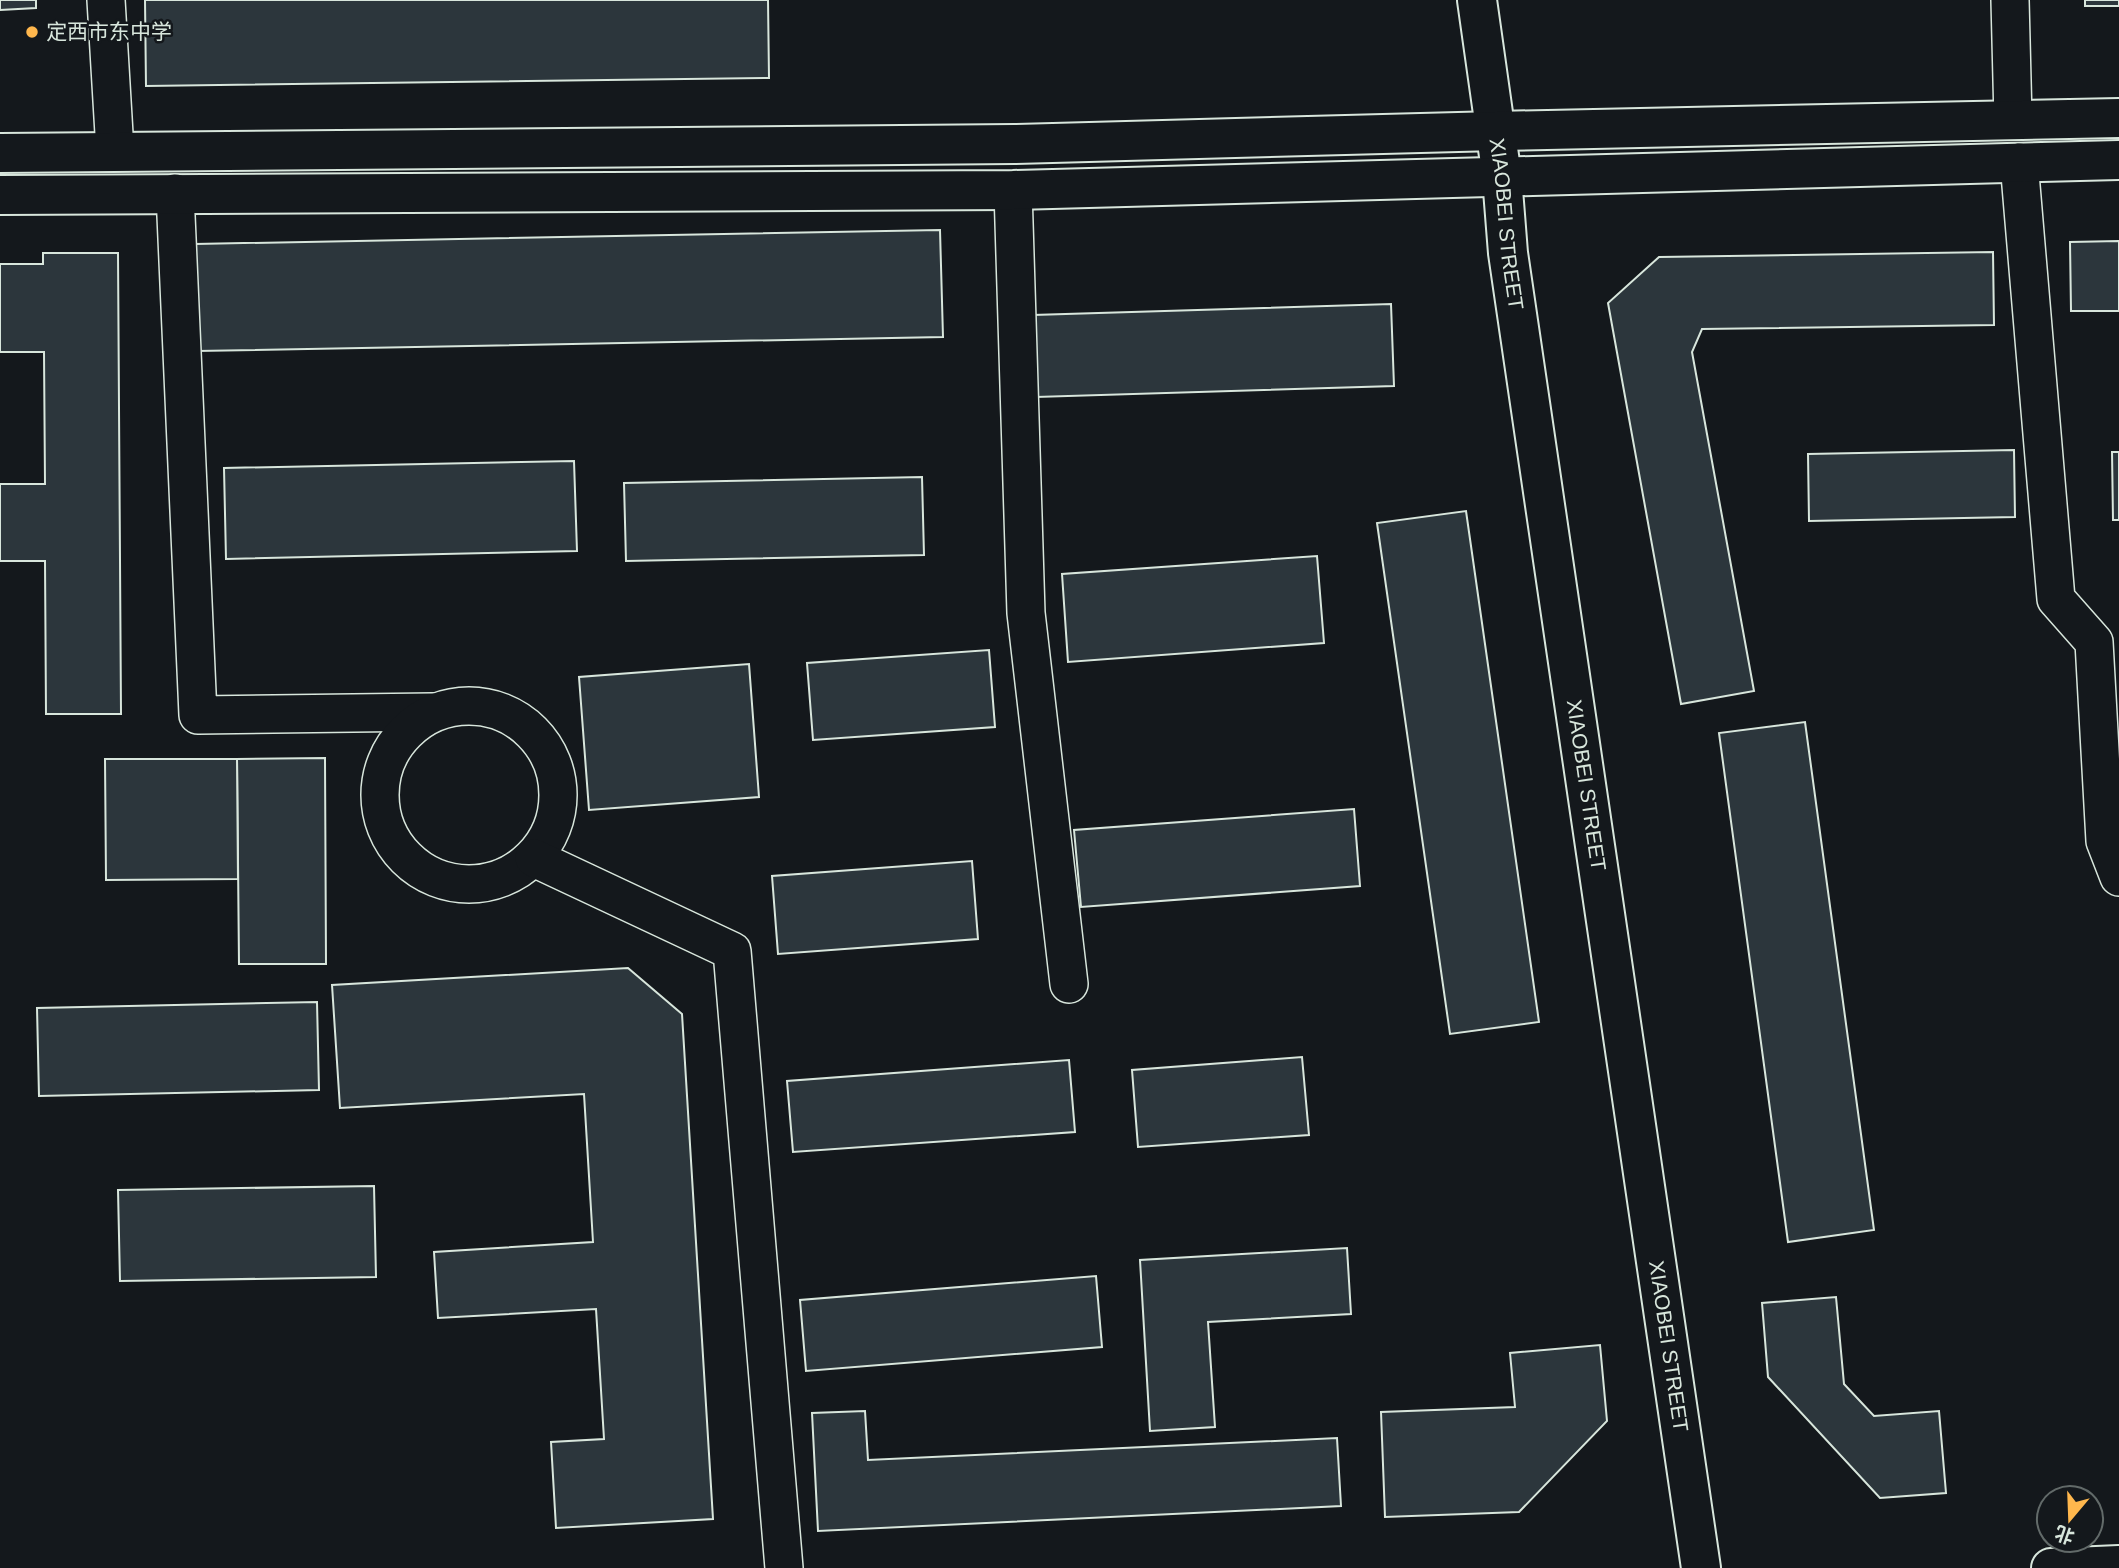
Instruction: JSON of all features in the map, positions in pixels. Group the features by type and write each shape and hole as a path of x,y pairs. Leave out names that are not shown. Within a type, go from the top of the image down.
{"street":[{"path":"106,0 115,150"},
{"name":"XIAOBEI STREET","path":"1477,0 1502,177 1508,253 1701,1568"},
{"path":"2010,0 2013,120"},
{"path":"0,153 1014,144 2119,118"},
{"path":"0,195 1013,190 2119,160"},
{"path":"2019,162 2056,600 2094,642 2105,841 2119,877"},
{"path":"1013,190 1026,613 1069,984"},
{"path":"175,193 198,715 433,712 468,705 503,711 532,730 539,739 552,759 560,793 553,828 534,858 505,878 471,886 436,878 406,860 386,831 379,796 385,761 404,732 433,712"},
{"path":"534,858 732,951 784,1568"},
{"path":"2051,1568 2119,1565"}],"building":[{"path":"0,0 36,0 36,8 0,10"},
{"path":"145,0 768,0 769,78 146,86"},
{"path":"2085,0 2119,0 2119,6 2085,6"},
{"path":"940,230 943,337 197,351 195,244"},
{"path":"2119,241 2119,311 2071,311 2070,242"},
{"path":"1993,252 1994,325 1702,329 1692,352 1754,691 1681,704 1608,303 1659,257"},
{"path":"43,253 118,253 121,714 46,714 45,561 0,561 0,484 45,484 44,352 0,352 0,264 43,264"},
{"path":"1391,304 1394,386 1036,397 1033,315"},
{"path":"2014,450 2015,517 1809,521 1808,454"},
{"path":"2112,452 2119,452 2119,520 2113,520"},
{"path":"574,461 577,551 226,559 224,468"},
{"path":"922,477 924,555 626,561 624,483"},
{"path":"1466,511 1539,1022 1450,1034 1377,523"},
{"path":"1317,556 1324,643 1068,662 1062,574"},
{"path":"989,650 995,727 813,740 807,663"},
{"path":"749,664 759,797 589,810 579,677"},
{"path":"1805,722 1874,1230 1788,1242 1719,733"},
{"path":"325,758 326,964 239,964 237,759"},
{"path":"105,759 237,759 238,879 106,880"},
{"path":"1354,809 1360,886 1081,907 1074,830"},
{"path":"972,861 978,939 778,954 772,876"},
{"path":"628,968 682,1014 713,1519 556,1528 551,1442 604,1439 596,1309 438,1318 434,1252 593,1242 584,1094 340,1108 332,985"},
{"path":"317,1002 319,1090 39,1096 37,1008"},
{"path":"1302,1057 1309,1135 1138,1147 1132,1070"},
{"path":"1069,1060 1075,1132 793,1152 787,1081"},
{"path":"374,1186 376,1277 120,1281 118,1190"},
{"path":"1347,1248 1351,1314 1208,1322 1215,1427 1150,1431 1140,1260"},
{"path":"1096,1276 1102,1347 806,1371 800,1300"},
{"path":"1836,1297 1844,1384 1874,1416 1939,1411 1946,1493 1880,1498 1768,1377 1762,1303"},
{"path":"1600,1345 1607,1421 1519,1512 1385,1517 1381,1412 1515,1407 1510,1353"},
{"path":"865,1411 868,1460 1337,1438 1341,1506 818,1531 812,1413"}],"place":[{"name":"定西市东中学","path":"32,32"}]}
